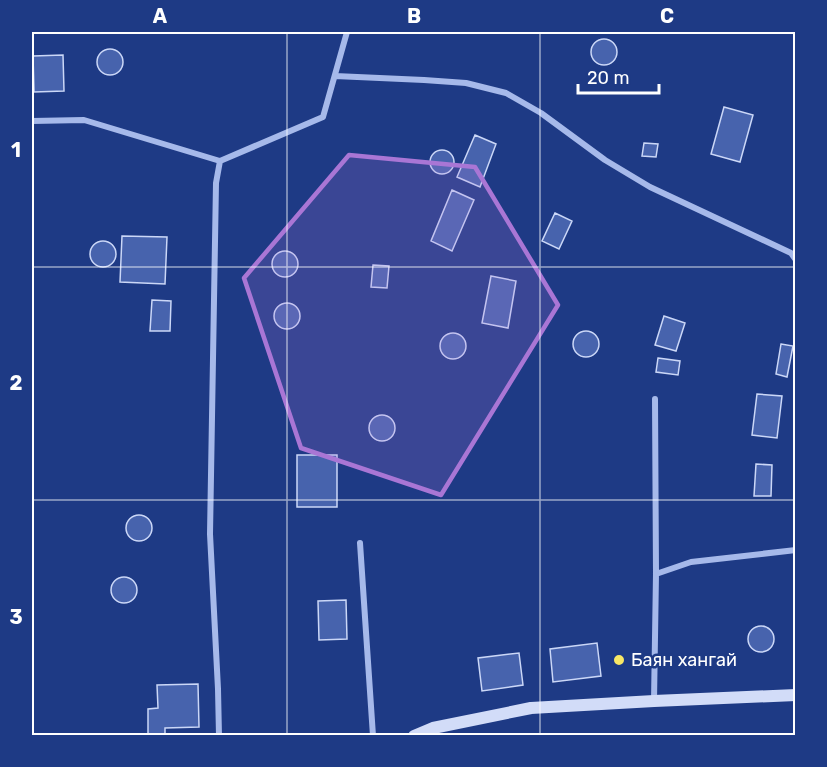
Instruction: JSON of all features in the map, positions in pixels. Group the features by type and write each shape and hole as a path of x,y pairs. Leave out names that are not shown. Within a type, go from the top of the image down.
{"main road":[{"path":"414,735 531,708 654,700 795,695"}],"street":[{"path":"32,121 84,120 220,161 323,117 347,32"},
{"path":"335,76 466,83 506,93 541,113 605,160 641,182 791,253 795,260"},
{"path":"219,735 210,534 216,183 220,161"},
{"path":"654,700 655,399"},
{"path":"360,543 373,735"},
{"path":"656,574 691,561 795,550"}],"highlighted area":[{"path":"349,155 475,167 558,305 441,495 301,448 244,278"}],"building":[{"path":"604,39 613,43 617,52 613,61 604,65 595,61 591,52 595,43"},
{"path":"110,49 119,53 123,62 119,71 110,75 101,71 97,62 101,53"},
{"path":"63,55 64,91 34,92 33,56"},
{"path":"724,107 753,115 740,162 711,154"},
{"path":"475,135 496,144 480,187 457,177"},
{"path":"644,143 658,144 656,157 642,156"},
{"path":"442,150 451,153 454,162 451,171 442,174 433,171 430,162 433,153"},
{"path":"452,190 474,200 452,251 431,241"},
{"path":"555,213 572,221 559,249 542,241"},
{"path":"122,236 167,237 165,284 120,282"},
{"path":"103,241 112,245 116,254 112,263 103,267 94,263 90,254 94,245"},
{"path":"285,251 294,255 298,264 294,273 285,277 276,273 272,264 276,255"},
{"path":"373,265 389,266 387,288 371,287"},
{"path":"491,276 516,281 508,328 482,323"},
{"path":"152,300 171,301 170,331 150,331"},
{"path":"287,303 296,307 300,316 296,325 287,329 278,325 274,316 278,307"},
{"path":"664,316 685,323 676,351 655,345"},
{"path":"586,331 595,335 599,344 595,353 586,357 577,353 573,344 577,335"},
{"path":"453,333 462,337 466,346 462,355 453,359 444,355 440,346 444,337"},
{"path":"781,344 793,346 787,377 776,374"},
{"path":"658,358 680,361 678,375 656,372"},
{"path":"757,394 782,396 777,438 752,435"},
{"path":"382,415 391,419 395,428 391,437 382,441 373,437 369,428 373,419"},
{"path":"297,455 337,455 337,507 297,507"},
{"path":"756,464 772,465 771,496 754,496"},
{"path":"139,515 148,519 152,528 148,537 139,541 130,537 126,528 130,519"},
{"path":"124,577 133,581 137,590 133,599 124,603 115,599 111,590 115,581"},
{"path":"346,600 347,639 319,640 318,601"},
{"path":"761,626 770,630 774,639 770,648 761,652 752,648 748,639 752,630"},
{"path":"597,643 601,676 553,682 550,649"},
{"path":"519,653 523,685 482,691 478,658"},
{"path":"198,684 199,727 165,728 165,736 148,736 148,709 158,708 157,685"}],"place":[{"name":"Баян хангай","path":"619,660"}]}
